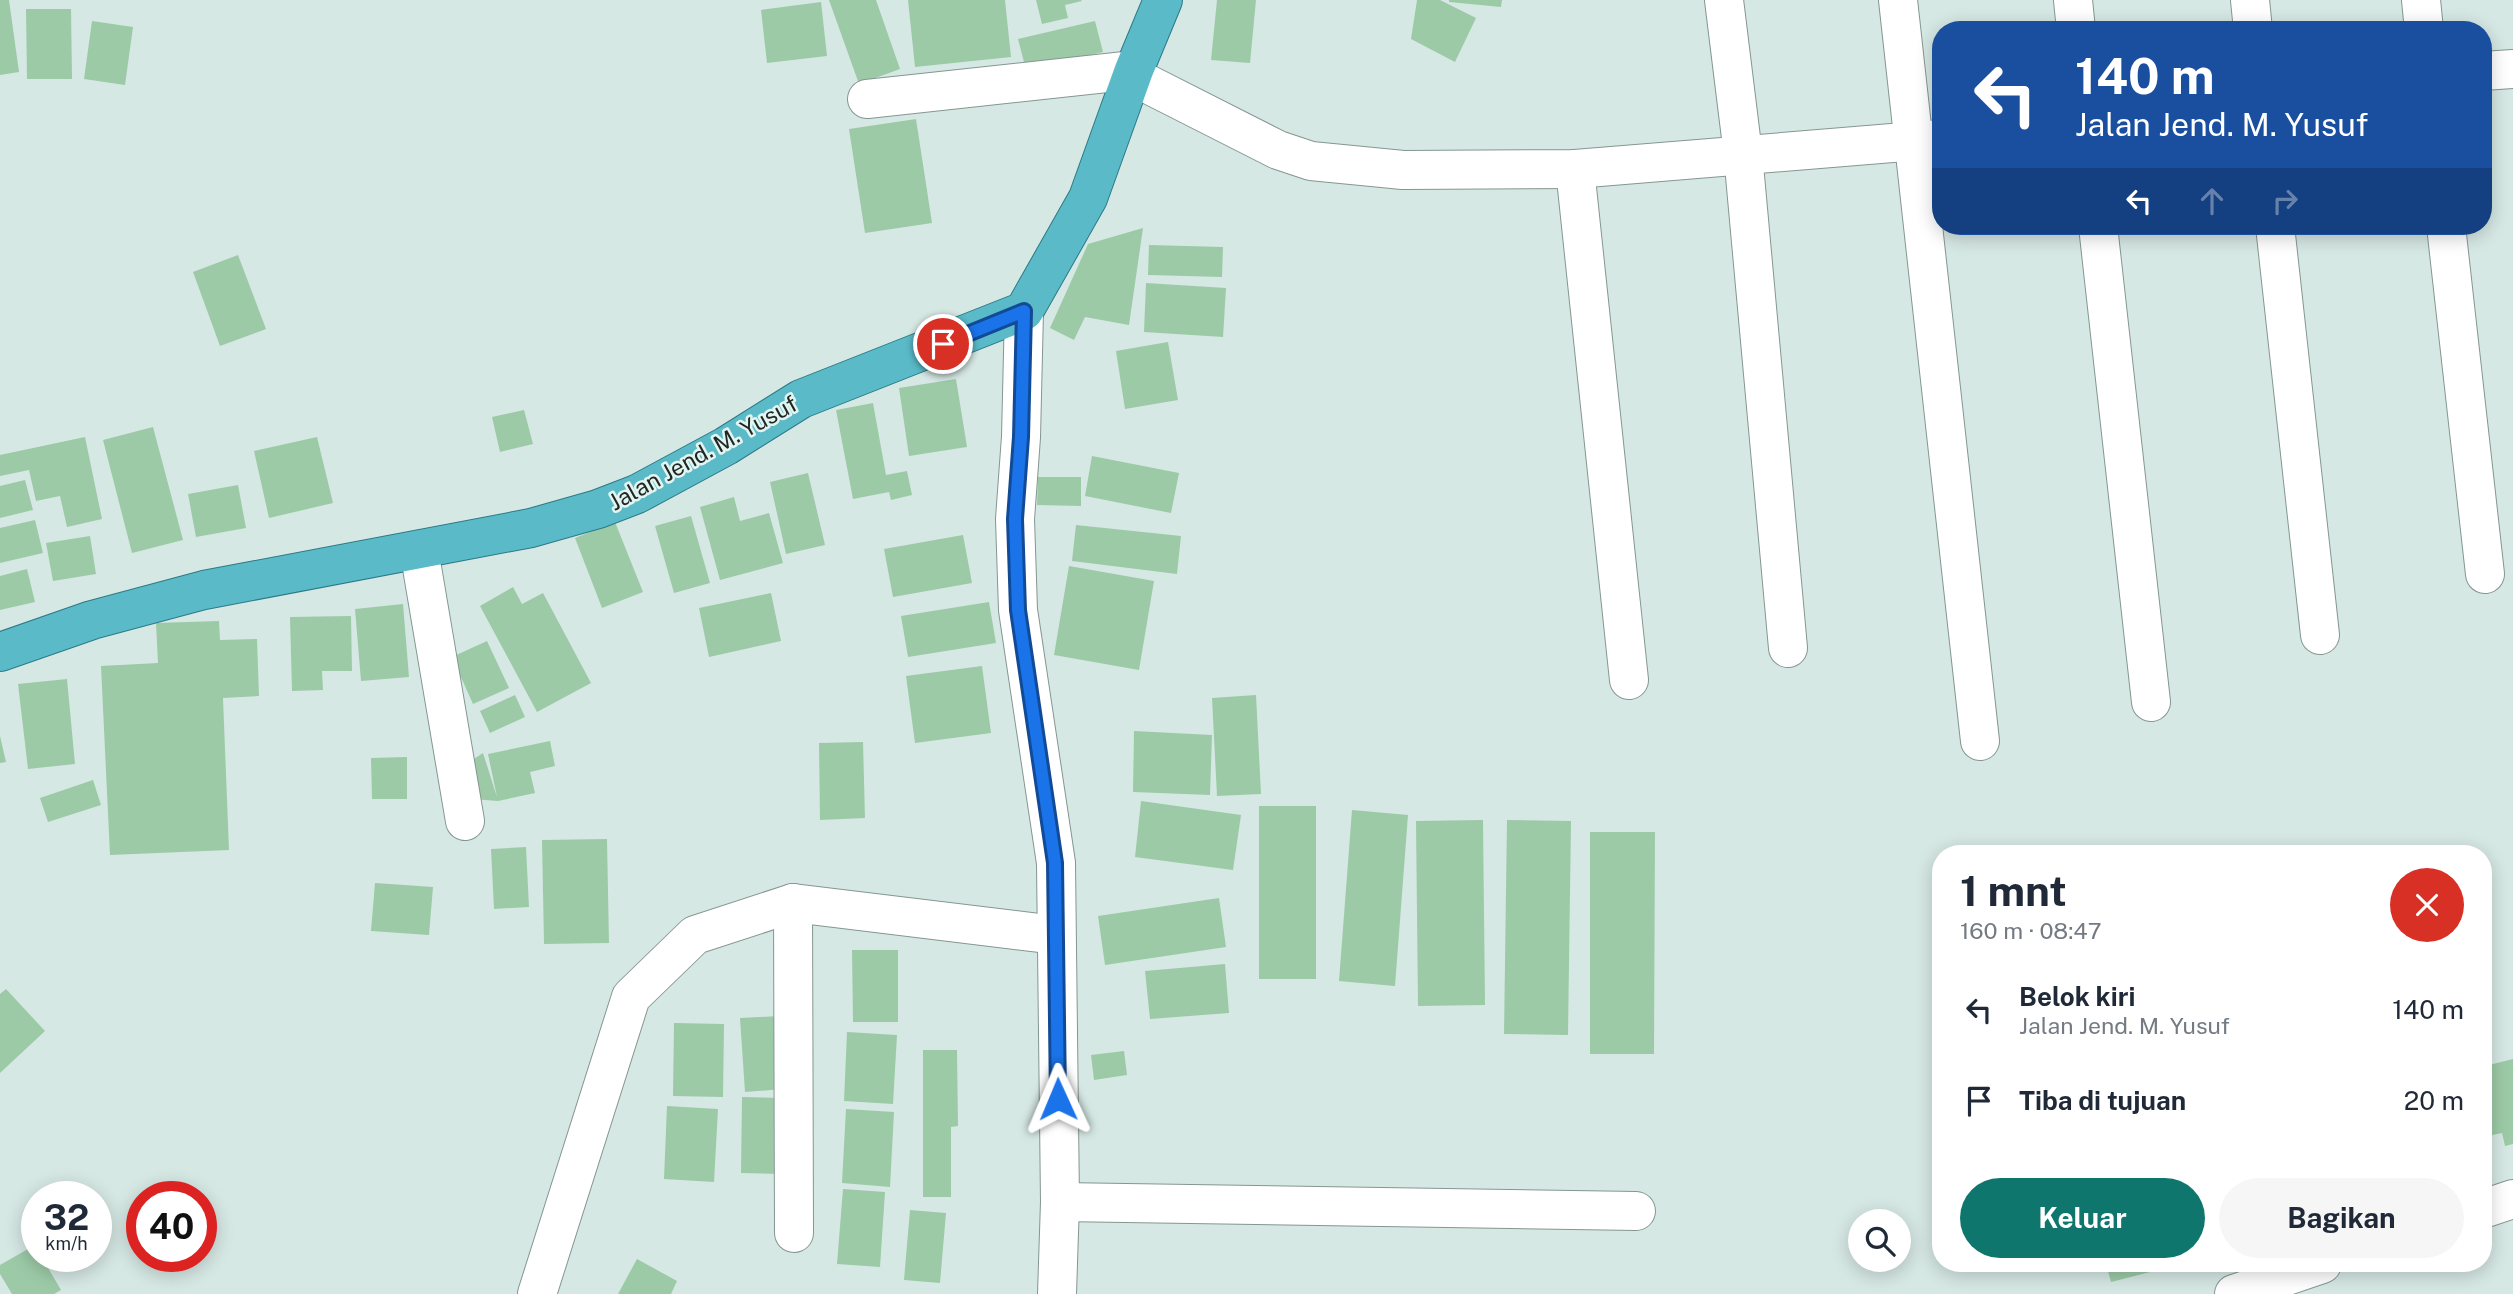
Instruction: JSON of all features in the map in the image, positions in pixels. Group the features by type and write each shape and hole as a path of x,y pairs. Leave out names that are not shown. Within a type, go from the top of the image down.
{"highway":[{"path":"1024,311 1088,198 1133,73 1164,0"},
{"name":"Jalan Jend. M. Yusuf","path":"0,652 92,620 204,590 531,528 598,509 637,494 762,425 801,399 1024,311"}],"street":[{"path":"1724,0 1743,154 1788,648"},
{"path":"1898,0 1928,141 1932,187"},
{"path":"2073,0 2075,21"},
{"path":"2250,0 2252,21"},
{"path":"2421,0 2423,21"},
{"path":"2492,70 2513,69"},
{"path":"867,99 1133,73 1279,150 1311,162 1403,170 1575,169 1928,141"},
{"path":"1575,169 1629,680"},
{"path":"1936,235 1980,741"},
{"path":"2099,235 2151,702"},
{"path":"2276,235 2320,635"},
{"path":"2447,235 2485,574"},
{"path":"1024,311 1021,437 1015,519 1018,610 1055,863 1060,1202 1057,1294"},
{"path":"419,550 465,821"},
{"path":"537,1294 631,997 695,935 793,904 1056,935"},
{"path":"793,904 794,1233"},
{"path":"2492,1206 2513,1199"},
{"path":"1060,1202 1636,1210"},
{"path":"2234,1294 2299,1272"}],"building":[{"path":"0,0 9,0 19,72 0,75"},
{"path":"829,0 876,0 900,69 859,84"},
{"path":"908,0 1005,0 1011,57 915,67"},
{"path":"1036,0 1082,1 1065,5 1068,18 1042,24"},
{"path":"1217,0 1256,0 1250,63 1211,60"},
{"path":"1417,0 1440,0 1476,18 1455,62 1411,39"},
{"path":"1449,0 1502,0 1501,7"},
{"path":"821,2 827,56 767,63 761,10"},
{"path":"26,9 71,9 72,79 27,79"},
{"path":"92,21 133,27 125,85 84,79"},
{"path":"1095,21 1103,52 1026,70 1018,39"},
{"path":"916,119 932,223 865,233 849,129"},
{"path":"1143,228 1129,325 1085,317 1074,340 1050,328 1088,244"},
{"path":"1149,245 1223,247 1222,277 1148,275"},
{"path":"238,255 266,329 220,346 193,272"},
{"path":"1146,283 1226,288 1223,337 1144,332"},
{"path":"1168,342 1178,400 1125,409 1116,351"},
{"path":"956,379 967,447 909,456 899,388"},
{"path":"873,403 886,475 907,471 912,495 891,500 889,492 853,499 836,410"},
{"path":"524,410 533,444 500,452 492,417"},
{"path":"153,427 183,540 132,553 103,440"},
{"path":"85,437 102,519 67,527 60,496 36,501 29,470 0,476 0,455"},
{"path":"317,437 333,503 269,518 254,451"},
{"path":"1092,456 1179,473 1171,513 1085,496"},
{"path":"808,473 825,545 786,554 770,482"},
{"path":"1038,477 1081,477 1081,506 1037,505"},
{"path":"25,480 33,510 0,518 0,486"},
{"path":"238,485 246,528 196,537 188,494"},
{"path":"734,497 740,521 769,513 783,563 720,580 700,507"},
{"path":"691,516 710,583 674,593 655,526"},
{"path":"35,520 43,553 0,563 0,528"},
{"path":"615,522 643,592 602,608 575,538"},
{"path":"1076,525 1181,536 1177,574 1072,561"},
{"path":"963,535 972,583 893,597 884,549"},
{"path":"90,536 96,574 53,581 46,543"},
{"path":"1069,566 1154,581 1139,670 1054,655"},
{"path":"27,569 35,602 0,610 0,576"},
{"path":"513,587 522,604 543,593 591,683 537,712 480,606"},
{"path":"771,593 781,641 709,657 699,608"},
{"path":"989,602 996,643 908,657 901,616"},
{"path":"403,604 409,677 361,681 355,609"},
{"path":"351,616 352,671 322,671 323,690 292,691 290,617"},
{"path":"219,621 220,640 257,639 259,696 223,698 229,850 110,855 101,666 158,663 156,623"},
{"path":"487,641 509,688 473,704 452,657"},
{"path":"982,666 991,733 915,743 906,676"},
{"path":"67,679 75,764 28,769 18,684"},
{"path":"515,695 525,717 490,733 480,711"},
{"path":"1256,695 1261,794 1217,796 1212,698"},
{"path":"1134,731 1212,735 1210,795 1133,792"},
{"path":"0,736 6,762 0,763"},
{"path":"550,741 555,766 530,772 535,793 498,801 472,799 463,766 483,753 497,797 488,754"},
{"path":"863,742 865,818 820,820 819,743"},
{"path":"407,757 407,799 372,799 371,758"},
{"path":"93,780 101,805 48,822 40,798"},
{"path":"1141,801 1241,815 1233,870 1135,857"},
{"path":"1259,806 1316,806 1316,979 1259,979"},
{"path":"1352,810 1408,815 1395,986 1339,981"},
{"path":"1483,820 1485,1005 1418,1006 1416,821"},
{"path":"1507,820 1571,821 1568,1035 1504,1034"},
{"path":"1590,832 1655,832 1654,1054 1590,1054"},
{"path":"607,839 609,943 544,944 542,840"},
{"path":"526,847 529,907 494,909 491,849"},
{"path":"375,883 433,887 429,935 371,931"},
{"path":"1219,898 1226,947 1105,965 1098,916"},
{"path":"852,950 898,950 898,1022 853,1022"},
{"path":"1225,964 1229,1013 1150,1019 1145,971"},
{"path":"6,989 45,1031 0,1073 0,994"},
{"path":"780,1016 785,1089 745,1092 740,1018"},
{"path":"674,1023 724,1024 723,1097 673,1096"},
{"path":"847,1032 897,1035 893,1104 844,1101"},
{"path":"923,1050 957,1050 958,1126 951,1127 951,1197 923,1197"},
{"path":"1124,1051 1127,1075 1094,1080 1091,1055"},
{"path":"2513,1059 2513,1144 2505,1146 2502,1133 2492,1135 2492,1064"},
{"path":"742,1097 783,1098 782,1174 741,1173"},
{"path":"667,1106 718,1109 714,1182 664,1179"},
{"path":"846,1109 894,1112 890,1187 842,1183"},
{"path":"843,1189 885,1192 880,1267 837,1264"},
{"path":"910,1210 946,1213 940,1283 904,1280"},
{"path":"21,1253 21,1272 50,1272 61,1290 54,1294 12,1294 0,1274 0,1265"},
{"path":"637,1259 677,1281 671,1294 618,1294"},
{"path":"2108,1272 2150,1272 2111,1282"}],"route":[{"path":"943,344 1024,311 1021,437 1015,519 1018,610 1055,863 1058,1099"}]}
